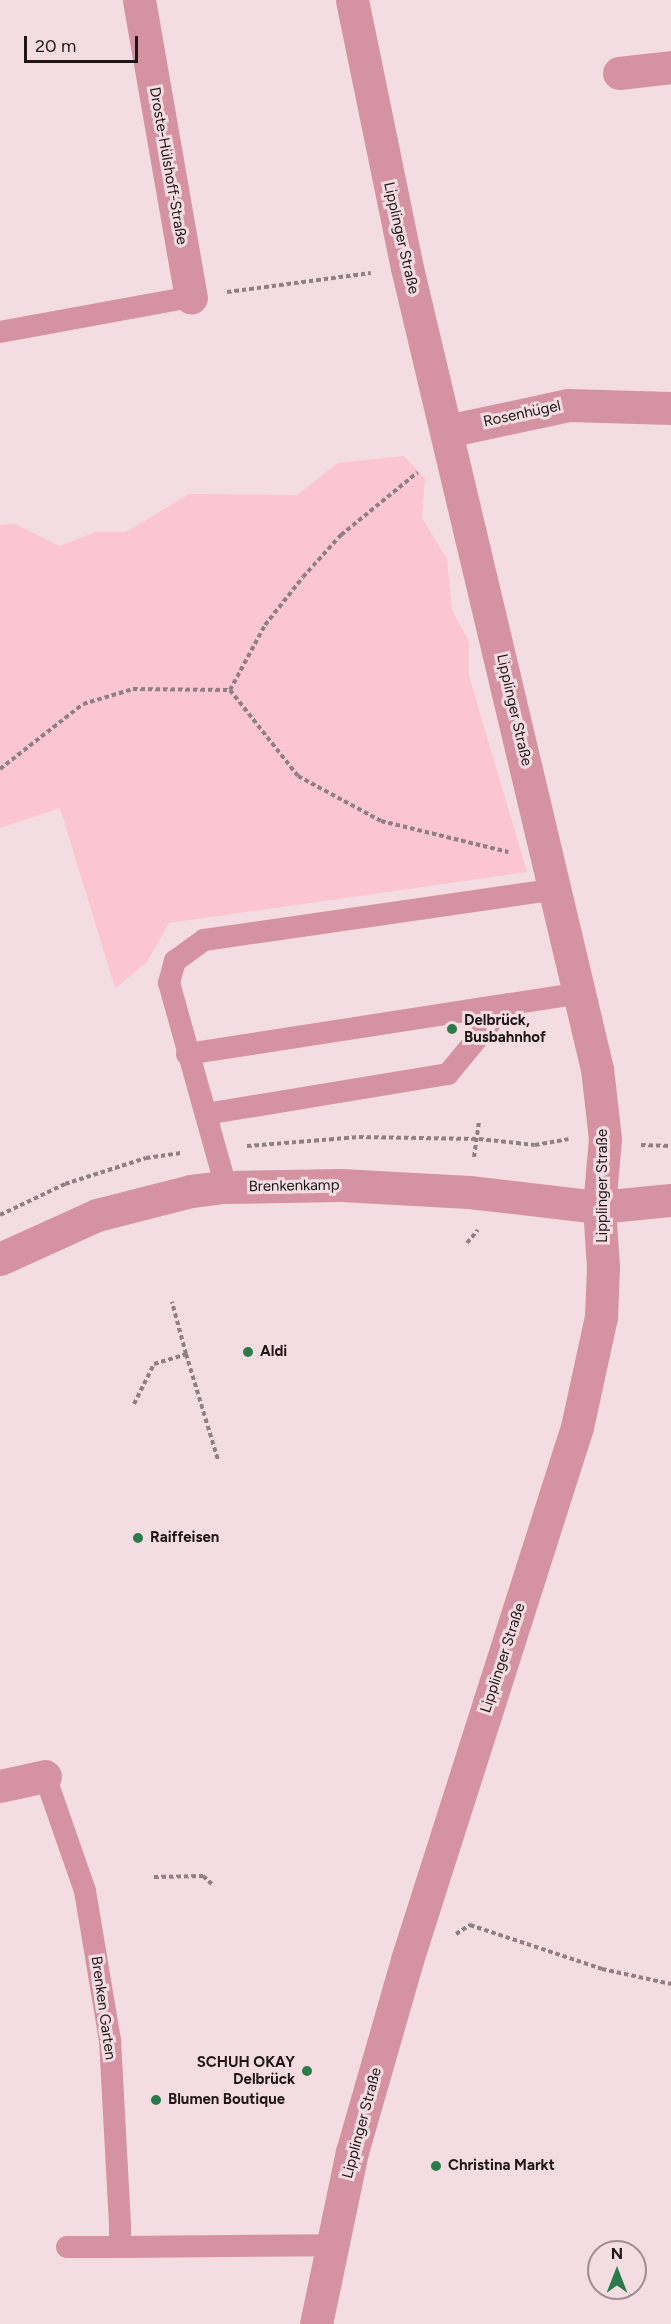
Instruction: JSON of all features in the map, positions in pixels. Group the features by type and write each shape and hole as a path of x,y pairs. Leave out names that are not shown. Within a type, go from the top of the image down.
{"street":[{"name":"Droste-Hülshoff-Straße","path":"139,0 191,297"},
{"name":"Lipplinger Straße","path":"316,2324 334,2245 351,2152 419,1920 577,1427 601,1317 603,1267 599,1207 605,1140 597,1069 582,993 407,268 352,0"},
{"path":"619,73 671,67"},
{"name":"Rosenhügel","path":"450,445 568,405 671,408"},
{"name":"Brenkenkamp","path":"0,1259 97,1215 191,1191 226,1187 364,1186 599,1207 671,1200"},
{"path":"0,1786 45,1776"}],"lane":[{"path":"0,332 191,297"},
{"path":"226,1187 169,983 175,961 204,940 556,889"},
{"path":"187,1054 582,993"},
{"path":"206,1114 448,1074 503,1006"},
{"name":"Brenken Garten","path":"45,1776 85,1891 110,2040 120,2247"},
{"path":"67,2247 334,2245"}],"path":[{"path":"191,297 407,268"},
{"path":"230,690 265,625 341,535 450,445"},
{"path":"0,768 83,704 133,689 230,690"},
{"path":"230,690 298,776 381,821 496,852 548,853"},
{"path":"472,1163 479,1122"},
{"path":"467,1243 481,1227"},
{"path":"172,1302 218,1460"},
{"path":"134,1404 154,1364 186,1354"},
{"path":"154,1877 203,1876 214,1886"},
{"path":"454,1942 457,1931 470,1925 602,1969 671,1984"}],"shaded area":[{"path":"404,456 425,478 422,518 447,559 452,610 469,642 469,676 527,872 169,923 147,962 115,988 60,808 0,828 0,525 15,524 60,546 95,532 126,532 189,494 297,495 338,463"}],"place":[{"name":"Delbrück, Busbahnhof","path":"452,1029"},
{"name":"Aldi","path":"248,1352"},
{"name":"Raiffeisen","path":"138,1538"},
{"name":"SCHUH OKAY Delbrück","path":"307,2071"},
{"name":"Blumen Boutique","path":"156,2100"},
{"name":"Christina Markt","path":"436,2166"}]}
